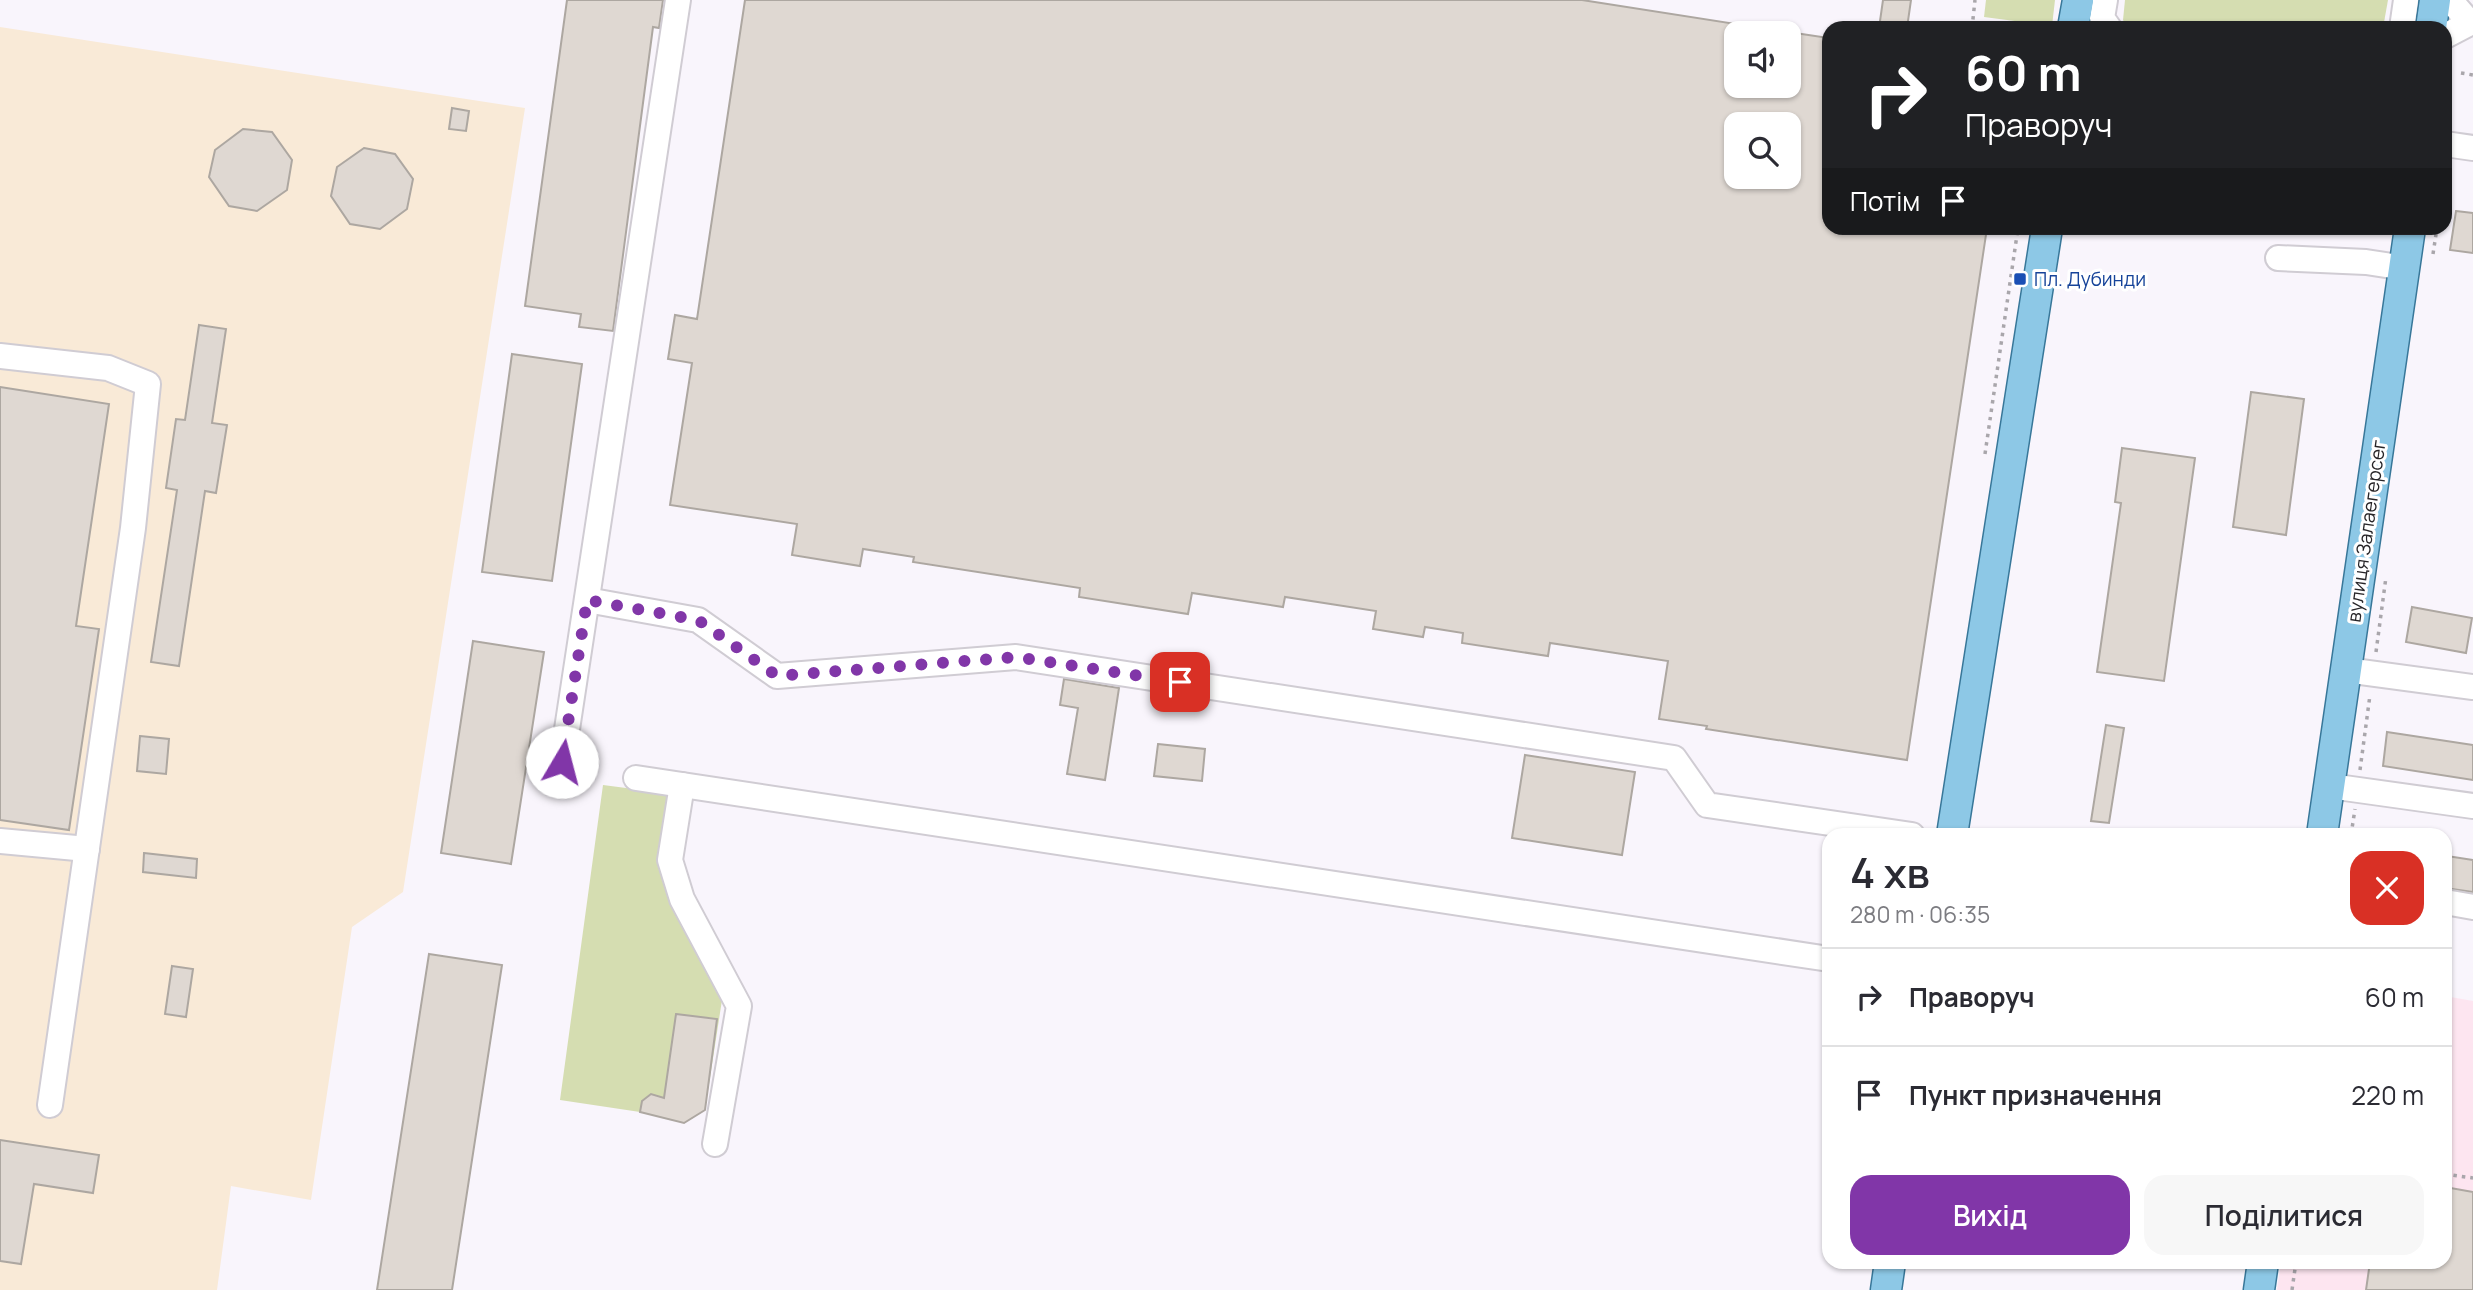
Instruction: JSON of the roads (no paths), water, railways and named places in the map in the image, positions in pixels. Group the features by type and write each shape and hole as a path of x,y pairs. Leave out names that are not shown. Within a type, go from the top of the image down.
{"main road":[{"path":"2074,21 2078,0"},
{"path":"2432,21 2435,0"},
{"path":"1953,828 2046,235"},
{"name":"вулиця Залаегерсег","path":"2323,828 2409,235"},
{"path":"1886,1290 1889,1269"},
{"path":"2259,1290 2262,1269"}],"street":[{"path":"562,762 678,0"},
{"path":"2104,21 2102,18 2105,0"},
{"path":"2403,21 2406,0"},
{"path":"2450,0 2472,23 2452,33"},
{"path":"2452,145 2473,148"},
{"path":"2278,258 2366,262 2405,268"},
{"path":"0,355 108,368 148,384 133,528 50,1105"},
{"path":"587,600 698,620 777,676 1016,657 1674,758 1707,805 1864,828"},
{"path":"2346,670 2473,687"},
{"path":"636,778 1822,958"},
{"path":"682,785 670,860 682,899 739,1006 715,1144"},
{"path":"2330,786 2473,806"},
{"path":"0,841 87,849"},
{"path":"2452,903 2473,907"}],"place":[{"name":"Пл. Дубинди","path":"2020,279"}]}
